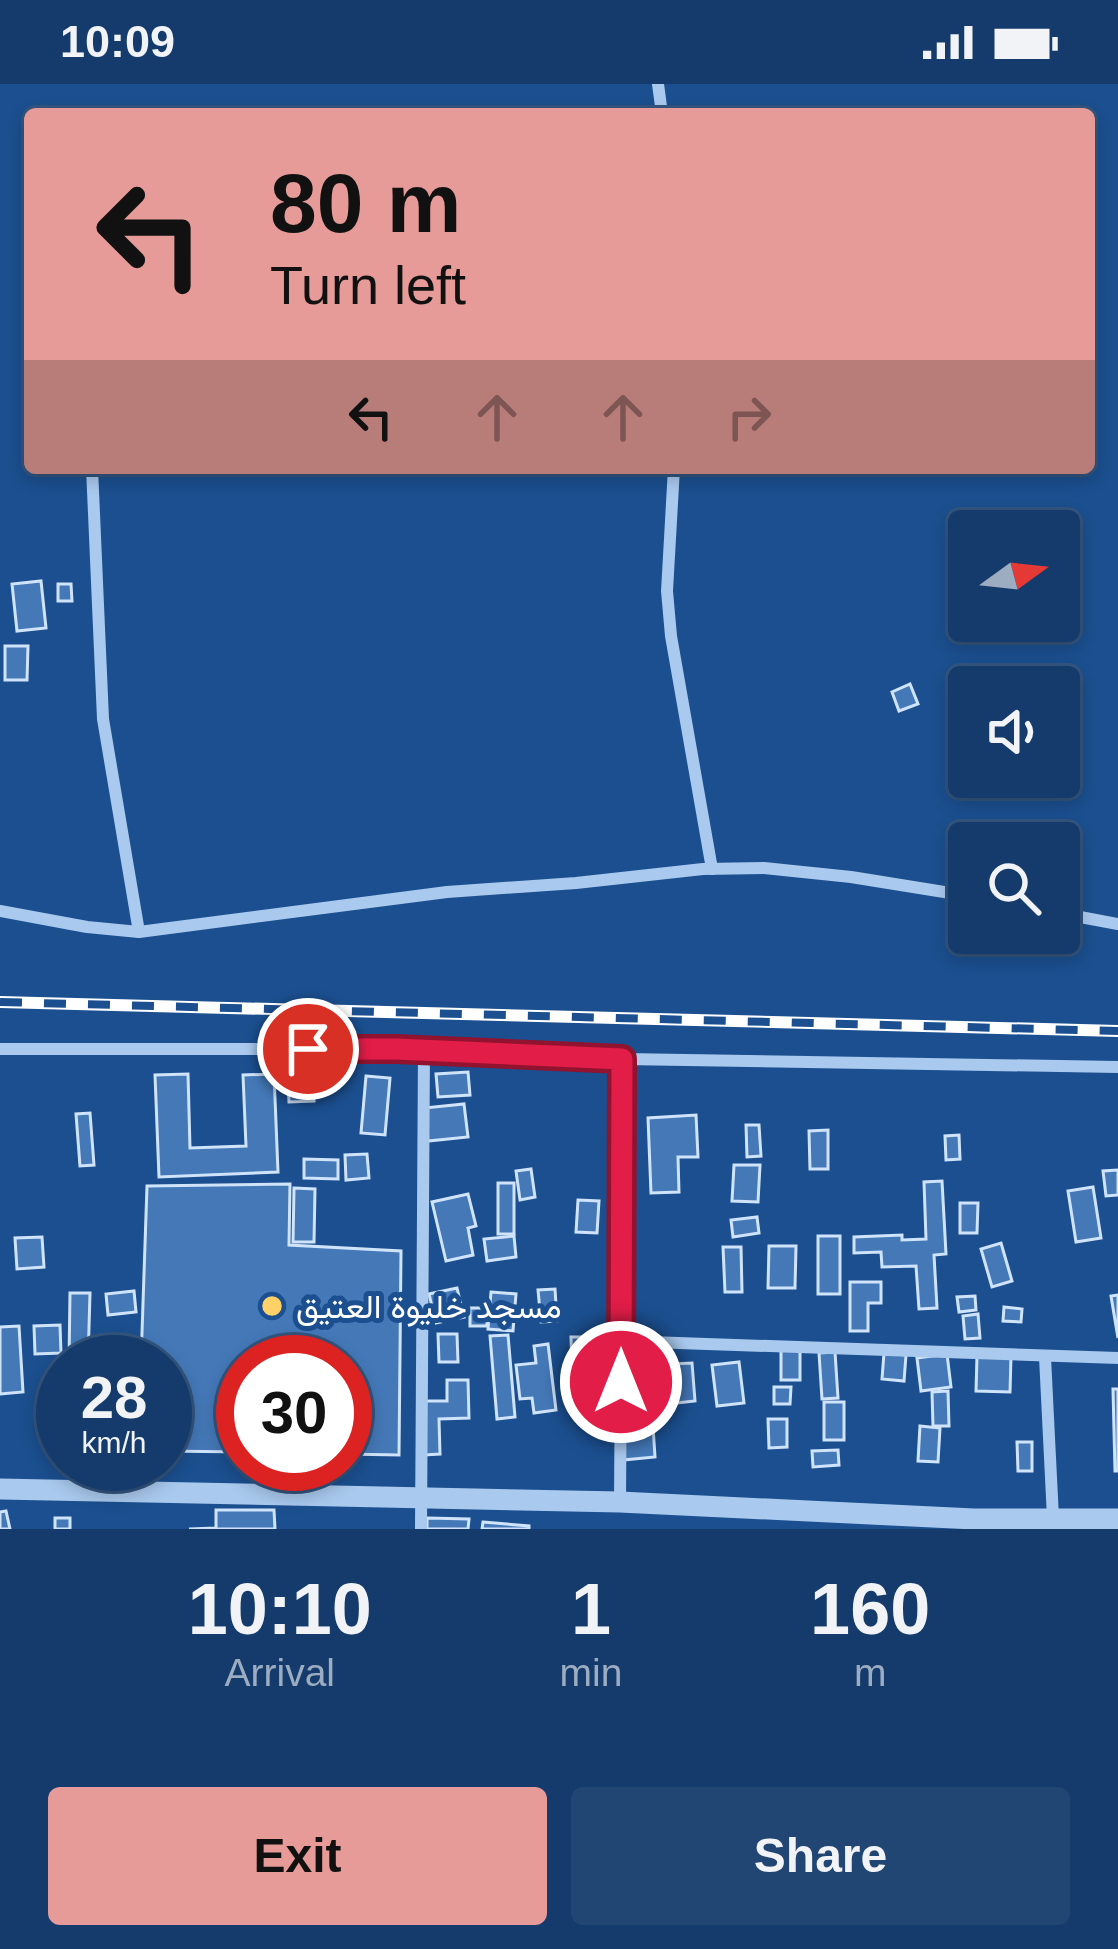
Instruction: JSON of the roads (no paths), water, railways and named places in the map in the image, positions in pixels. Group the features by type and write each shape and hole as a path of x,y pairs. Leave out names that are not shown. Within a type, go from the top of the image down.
{"street":[{"path":"92,474 103,719 140,932"},
{"path":"674,474 667,591 671,636 712,869"},
{"path":"0,911 140,932 447,892 764,868 948,893"},
{"path":"1080,917 1118,924"},
{"path":"0,1049 424,1050 622,1059 1118,1067"},
{"path":"421,1529 424,1050"},
{"path":"620,1502 622,1059"},
{"path":"621,1341 1118,1358"},
{"path":"1045,1357 1054,1518"},
{"path":"0,1489 620,1502 974,1524 1118,1519"}],"railway":[{"path":"0,1002 1118,1031"}],"place":[{"name":"مسجد خليوة العتيق","path":"272,1306"}]}
